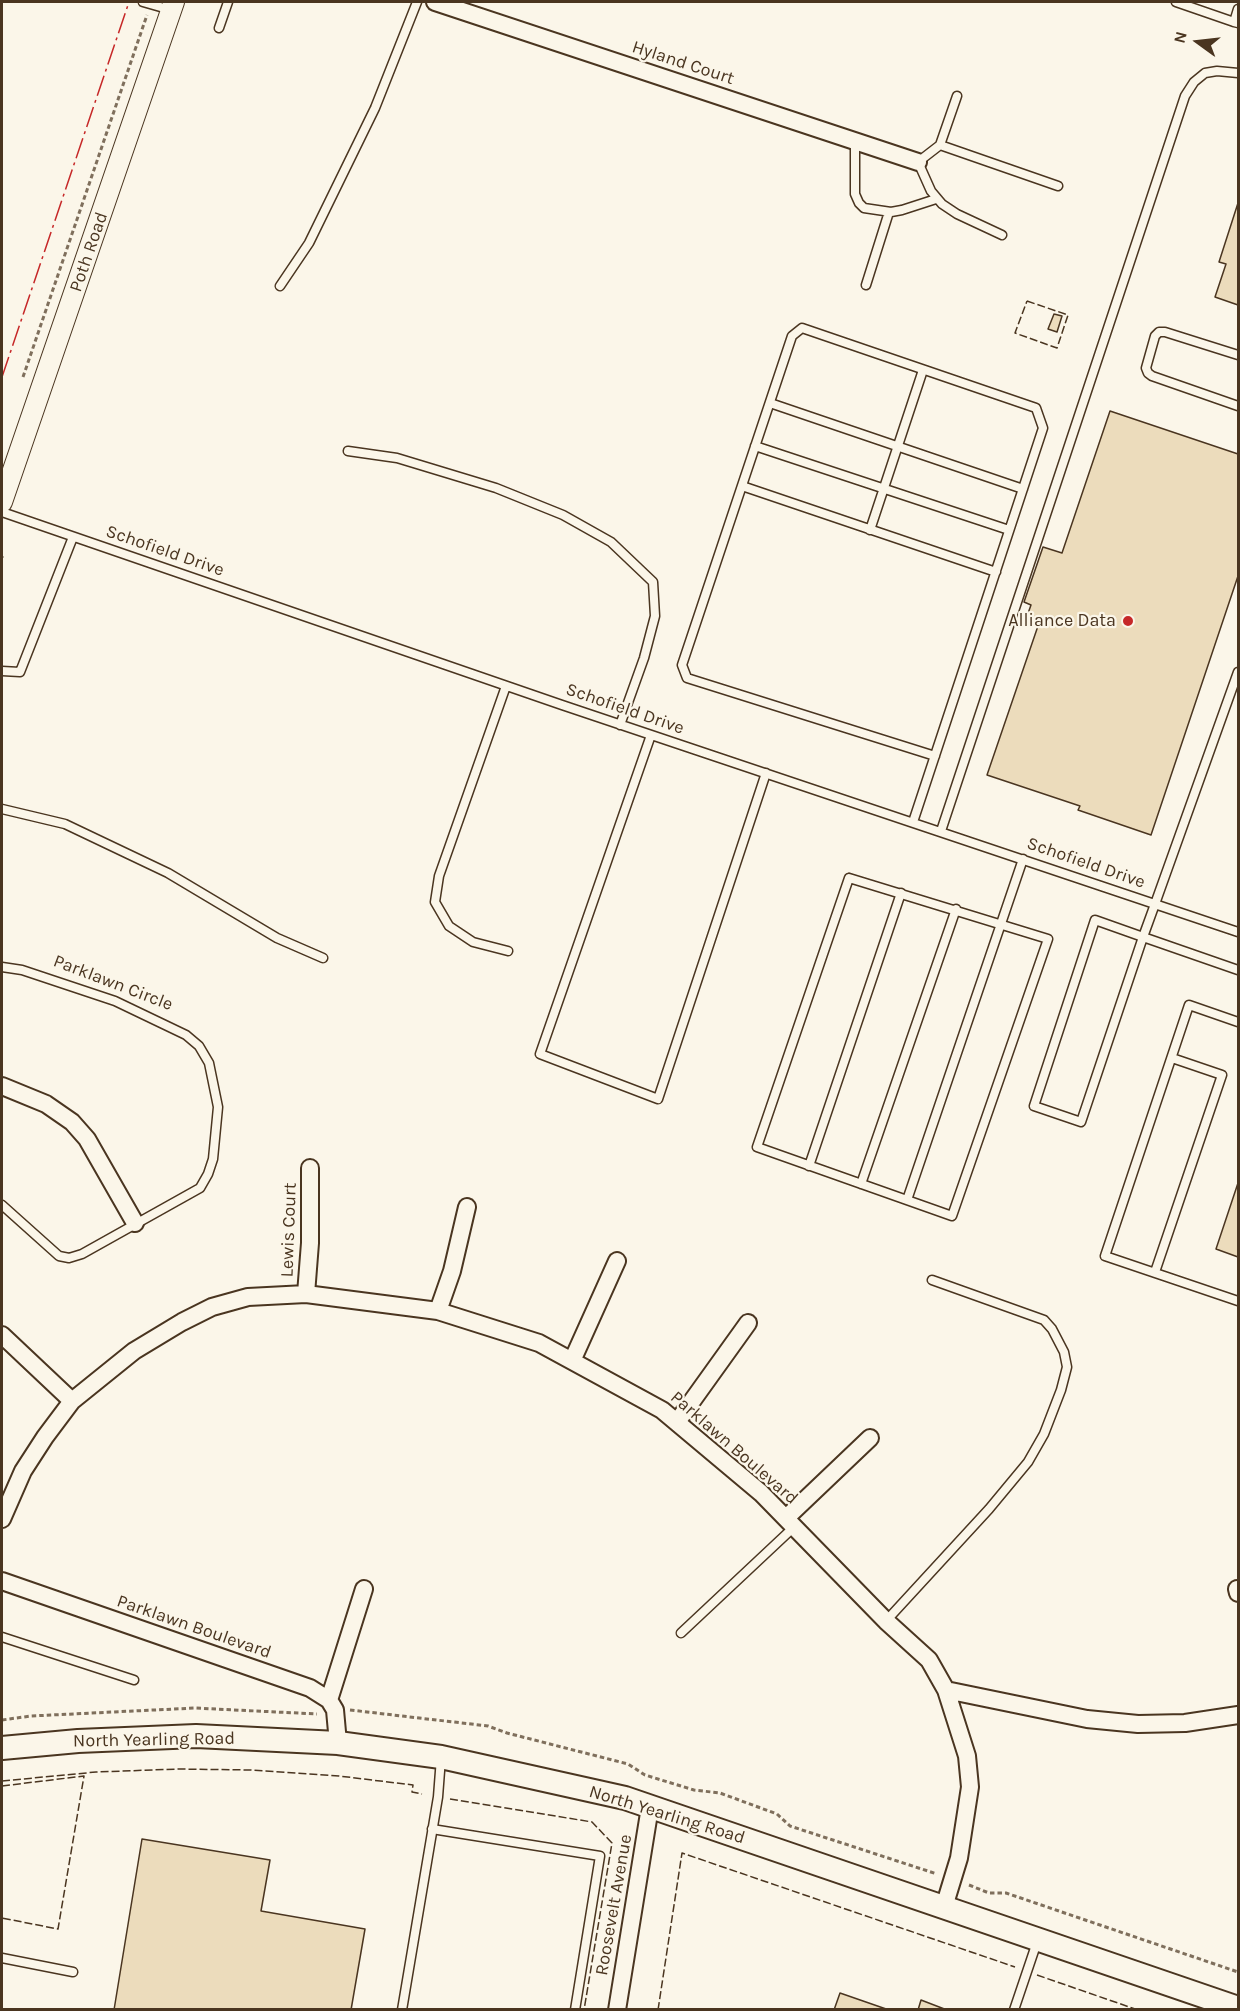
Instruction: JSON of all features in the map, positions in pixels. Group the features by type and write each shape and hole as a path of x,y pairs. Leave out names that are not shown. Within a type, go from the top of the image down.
{"main road":[{"name":"North Yearling Road","path":"2,1748 78,1741 196,1736 338,1743 441,1757 625,1798 1239,2008"}],"street":[{"name":"Hyland Court","path":"435,2 918,162"},
{"name":"Poth Road","path":"2,502 172,6"},
{"path":"2,1086 46,1104 72,1122 87,1139 135,1223"},
{"name":"Lewis Court","path":"306,1294 310,1243 310,1168"},
{"path":"438,1311 452,1271 467,1207"},
{"path":"572,1361 617,1261"},
{"name":"Parklawn Boulevard","path":"2,1518 23,1471 72,1401 134,1351 212,1307 248,1297 306,1294 438,1311 539,1343 662,1410 677,1422 761,1493 886,1621 929,1660 946,1690 956,1716 968,1756 970,1787 959,1858 944,1907"},
{"path":"677,1422 748,1323"},
{"path":"2,1335 72,1401"},
{"path":"790,1523 870,1438"},
{"name":"Parklawn Boulevard","path":"2,1581 310,1688 329,1700"},
{"path":"338,1743 335,1710 329,1700 364,1589"},
{"path":"946,1690 1087,1719 1138,1724 1185,1722 1239,1715"},
{"name":"Roosevelt Avenue","path":"616,2010 650,1807"}],"lane":[{"path":"219,28 228,2"},
{"path":"280,286 309,243 375,108 417,2"},
{"path":"1176,2 1236,23 1239,9"},
{"path":"147,3 172,6"},
{"path":"941,831 1185,96 1194,82 1205,73 1217,71 1239,73"},
{"path":"957,96 940,145 918,162 936,199 957,214 1002,235"},
{"path":"853,141 855,194 864,208 889,212 936,199"},
{"path":"940,145 1058,186"},
{"path":"866,285 889,212"},
{"path":"913,822 935,756 1010,530 1043,428 1036,408 801,328 792,336 682,665 687,678 935,756"},
{"path":"1239,355 1160,332 1155,336 1146,369 1152,376 1239,406"},
{"path":"870,530 923,370"},
{"path":"770,403 1023,489"},
{"path":"755,446 1010,530"},
{"path":"348,451 397,458 496,488 563,515 611,542 653,582 655,616 644,658 621,725"},
{"path":"742,486 996,572"},
{"name":"Schofield Drive","path":"2,512 506,686 1239,932"},
{"path":"2,671 20,672 73,537"},
{"path":"1239,672 1143,937 1081,1122 1034,1106 1095,920 1143,937 1239,970"},
{"path":"506,686 439,876 435,902 449,926 473,942 508,951"},
{"path":"651,735 540,1054 658,1099 766,774"},
{"path":"2,810 65,824 168,873 277,938 323,958"},
{"path":"907,1200 1023,859"},
{"path":"849,878 956,909 1048,939 952,1216 757,1147 849,878"},
{"path":"809,1166 901,893"},
{"path":"861,1184 956,909"},
{"name":"Parklawn Circle","path":"2,968 22,970 115,1001 159,1020 186,1035 199,1046 209,1063 218,1107 213,1159 200,1188 82,1254 69,1257 59,1256 2,1205"},
{"path":"1239,1022 1189,1005 1105,1256 1239,1301"},
{"path":"1155,1272 1222,1075 1172,1058"},
{"path":"886,1621 989,1509 1028,1462 1044,1434 1067,1367 1064,1352 1052,1329 1044,1320 932,1280"},
{"path":"681,1633 790,1523"},
{"path":"2,1637 134,1680"},
{"path":"402,2010 438,1797 441,1757"},
{"path":"432,1829 600,1856 575,2010"},
{"path":"1014,2010 1038,1939"},
{"path":"2,1958 73,1972"}],"path":[{"path":"21,385 147,3"}],"building":[{"path":"1238,203 1238,305 1215,297 1226,264 1219,262"},
{"path":"1054,314 1062,316 1057,332 1048,329"},
{"name":"Alliance Data","path":"1110,411 1238,454 1238,576 1151,835 1078,810 1080,806 987,775 1039,623 1026,619 1031,605 1024,602 1043,547 1062,553"},
{"path":"1238,1183 1238,1257 1216,1249"},
{"path":"142,1839 270,1860 261,1911 365,1929 351,2010 114,2010"},
{"path":"840,1993 889,2010 834,2010"},
{"path":"921,2000 947,2010 918,2010"}],"fence":[{"path":"1027,301 1068,315 1057,348 1015,333 1027,301"},
{"path":"2,1781 96,1772 179,1769 250,1770 339,1776 413,1785 412,1792 422,1794"},
{"path":"2,1786 84,1776 58,1929 2,1918"},
{"path":"450,1799 592,1822 612,1843 584,2010"},
{"path":"658,2010 682,1853 1015,1967"},
{"path":"1037,1975 1138,2010"}],"power":[{"path":"2,377 129,2"}],"place":[{"name":"Alliance Data","path":"1128,621"}]}
